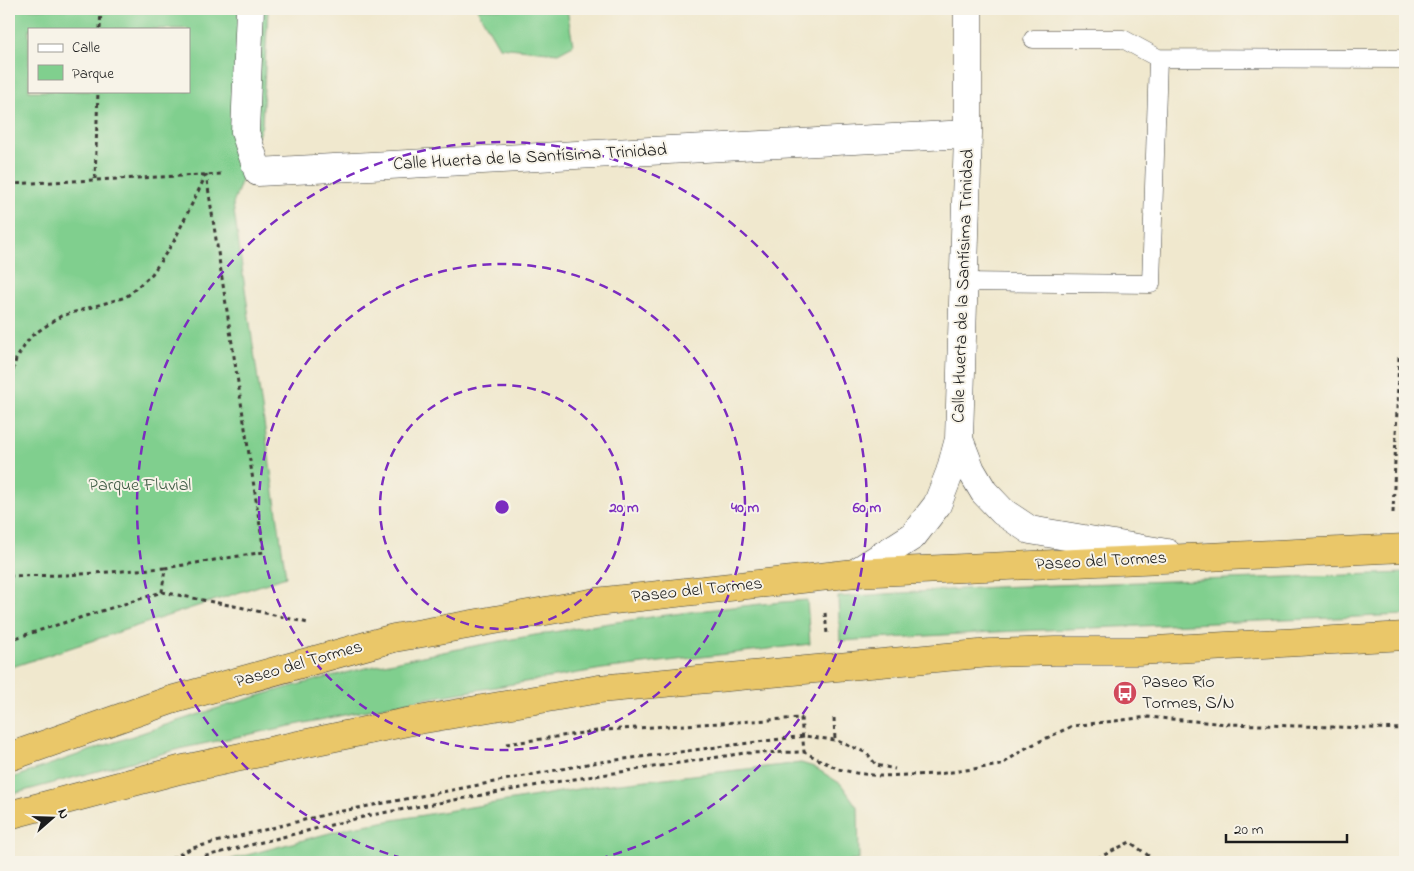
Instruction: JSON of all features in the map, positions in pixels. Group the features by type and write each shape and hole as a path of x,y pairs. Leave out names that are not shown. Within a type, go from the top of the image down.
{"highway":[{"name":"Paseo del Tormes","path":"9,757 171,700 394,638 596,602 855,573 1405,548"},
{"path":"9,815 179,770 407,722 599,690 990,654 1055,651 1138,651 1405,636"}],"street":[{"path":"250,9 245,132 258,172"},
{"name":"Calle Huerta de la Santísima Trinidad","path":"855,573 913,536 937,505 950,472 959,439 968,134 968,9"},
{"name":"Calle Huerta de la Santísima Trinidad","path":"258,172 968,134"},
{"name":"Calle Huerta de la Santísima Trinidad","path":"959,439 971,470 984,492 1003,512 1030,530 1196,558"}],"lane":[{"path":"1034,39 1123,39 1158,58 1405,59"},
{"path":"964,282 1151,284 1158,58"}],"path":[{"path":"100,28 101,9"},
{"path":"95,179 98,92"},
{"path":"9,184 258,172"},
{"path":"9,386 16,359 31,336 60,316 126,297 152,274 174,241 206,174"},
{"path":"9,576 76,575 166,568 264,552 206,174"},
{"path":"1392,516 1399,356"},
{"path":"162,592 166,568"},
{"path":"9,640 162,592 244,608 316,626"},
{"path":"825,606 827,635"},
{"path":"190,862 198,858 371,814 555,782 745,753 804,752 838,769 879,776 938,774 1001,765 1026,748 1072,726 1148,717 1228,724 1405,729"},
{"path":"497,745 604,730 801,718 804,752"},
{"path":"834,718 835,740"},
{"path":"165,862 192,848 332,813 593,763 804,736 835,740 867,753 876,765 895,769"},
{"path":"1090,862 1130,842 1157,862"}],"green space":[{"name":"Parque Fluvial","path":"9,9 268,9 262,125 233,204 286,577 9,668"},
{"path":"477,9 567,9 573,45 558,53 499,47"},
{"path":"1405,573 1405,615 995,632 840,641 838,597 995,587"},
{"path":"807,600 810,644 602,669 412,701 183,748 9,795 9,779 208,711 331,676 387,663 577,628 692,612"},
{"path":"801,763 814,767 841,784 858,808 859,860 845,862 221,862 352,827 602,785"}],"place":[{"name":"Paseo Río Tormes, S/N","path":"1125,693"}]}
